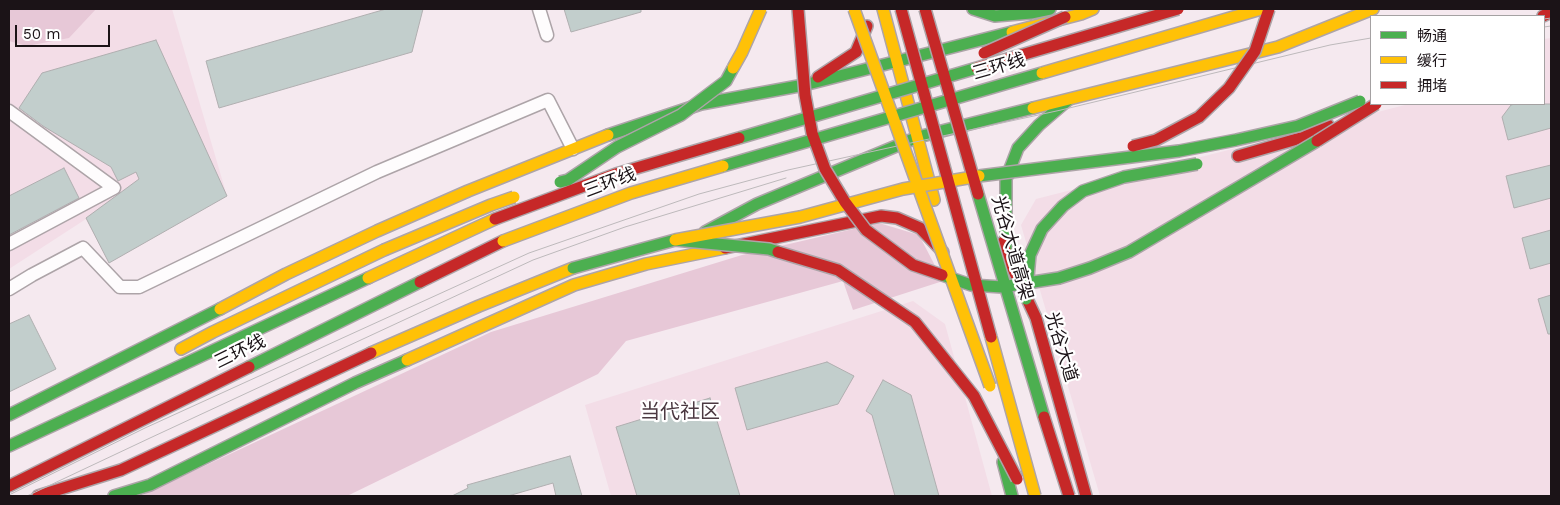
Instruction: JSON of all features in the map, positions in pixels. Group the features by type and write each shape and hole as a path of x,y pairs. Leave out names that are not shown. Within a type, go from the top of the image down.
{"main road":[{"path":"568,180 617,147 682,115 726,81 742,52 761,9"},
{"path":"798,9 805,95 812,133 825,169 845,202 866,230 913,264 971,285 1002,286 1059,278 1129,252 1309,146 1374,105"},
{"path":"854,9 996,400 1025,461"},
{"path":"883,9 949,258 967,314 1012,496"},
{"path":"901,9 1035,496"},
{"name":"光谷大道高架","path":"925,9 1026,358 1069,496"},
{"path":"930,9 931,31"},
{"path":"936,9 987,183"},
{"path":"972,9 995,16 1031,13 1050,9"},
{"path":"971,57 1065,18 1074,9"},
{"path":"9,415 142,349 286,274 377,231 468,191 620,130 701,104 804,85 1081,14 1093,9"},
{"name":"三环线","path":"9,446 495,219 616,174 1178,9"},
{"name":"三环线","path":"9,486 503,241 631,193 1261,9"},
{"path":"1046,168 1156,140 1198,116 1229,88 1255,51 1269,9"},
{"path":"646,264 757,204 918,136 1278,47 1374,9"},
{"path":"804,85 828,72 856,52 871,14"},
{"path":"551,185 952,63"},
{"path":"38,496 121,470 357,360 479,306 573,268 675,240 800,217 903,189 1005,172 1179,151 1298,126 1370,96"},
{"path":"1006,254 1006,179 1018,148 1039,125 1071,98"},
{"path":"1228,158 1304,137 1374,105"},
{"path":"1026,358 1026,285 1030,255 1042,228 1064,206 1083,191 1124,178 1209,162"},
{"path":"170,354 384,250 491,205 525,194"},
{"name":"光谷大道","path":"995,210 1006,254 1036,318 1086,496"},
{"path":"110,492 150,485 355,383 454,338 574,285 646,264 881,216 897,218 920,228 949,258"},
{"path":"675,240 769,249 838,270 915,322 974,396 1026,496"},
{"path":"142,349 311,286"},
{"path":"357,360 454,338"},
{"path":"9,439 111,386"},
{"path":"110,492 115,484 153,455"}],"street":[{"path":"538,9 547,35"},
{"path":"9,289 83,248 120,287 140,287 377,172 548,100 573,149"},
{"path":"9,112 114,188 9,244"}],"shaded area":[{"path":"9,9 172,9 227,196 109,263 86,219 9,269"},
{"path":"9,9 96,9 69,38 27,46 9,41"},
{"path":"1551,38 1551,496 1100,496 1021,225 1036,199 1405,105 1545,105 1545,39"},
{"path":"879,223 919,235 943,281 853,310 843,281 626,341 598,374 347,496 140,496 491,332 742,255"},
{"path":"913,301 945,324 992,496 611,496 585,405"}],"building":[{"path":"386,9 423,9 412,52 219,108 206,61"},
{"path":"564,9 641,9 641,12 571,32"},
{"path":"156,40 227,196 109,263 86,218 139,179 136,172 118,181 111,167 43,126 19,108 42,73"},
{"path":"1551,104 1551,128 1508,140 1502,117 1511,105"},
{"path":"1551,165 1551,198 1514,208 1506,176"},
{"path":"64,168 79,198 9,235 9,196"},
{"path":"1551,230 1551,263 1530,269 1522,238"},
{"path":"1551,295 1551,334 1548,334 1538,299"},
{"path":"29,315 56,369 9,392 9,324"},
{"path":"827,362 854,376 838,404 747,430 735,388"},
{"path":"883,380 911,395 939,496 895,496 872,415 866,411"},
{"path":"710,398 740,496 637,496 616,427"},
{"path":"570,456 582,496 556,496 553,483 508,496 452,496 468,488 467,485"}],"tram line":[{"path":"1545,19 1551,18"},
{"path":"1545,27 1551,26"},
{"path":"9,495 145,428 529,253 699,194 788,170 1061,110 1330,45 1370,38"},
{"path":"27,496 533,260 625,227 786,178"}],"traffic: fast":[{"path":"973,9 995,16 1031,13 1050,9"},
{"path":"608,135 701,104 804,85 1012,32"},
{"path":"560,182 568,180 617,147 681,115 726,81 733,68"},
{"path":"739,138 977,68"},
{"path":"723,166 1042,73"},
{"path":"1006,254 1006,179 1018,148 1039,125 1068,100"},
{"path":"979,176 1179,151 1236,140 1298,126 1360,101"},
{"path":"705,232 757,204 918,137 1033,108"},
{"path":"942,275 971,285 1002,287 1059,278 1090,268 1129,252 1317,141"},
{"path":"1026,299 1030,255 1042,229 1063,206 1083,191 1124,177 1197,164"},
{"path":"978,194 1044,417"},
{"path":"573,268 675,240 769,249 778,252"},
{"path":"9,446 368,278"},
{"path":"249,367 420,282"},
{"path":"9,415 220,309"},
{"path":"114,496 150,485 355,383 407,360"},
{"path":"1003,462 1012,496"}],"traffic: slow":[{"path":"733,68 761,9"},
{"path":"854,9 990,386"},
{"path":"883,9 934,200"},
{"path":"1012,32 1081,14 1093,9"},
{"path":"1042,73 1261,9"},
{"path":"1033,108 1278,47 1373,9"},
{"path":"220,309 286,274 377,231 468,191 608,135"},
{"path":"503,241 631,193 723,166"},
{"path":"675,240 800,217 903,189 979,176"},
{"path":"384,250 514,197"},
{"path":"368,278 495,219"},
{"path":"407,360 574,285 646,264 725,248"},
{"path":"181,349 384,250"},
{"path":"371,353 573,268"},
{"path":"991,337 1035,496"}],"traffic: jam":[{"path":"798,9 805,95 812,133 825,169 845,202 866,230 913,265 942,275"},
{"path":"901,9 991,337"},
{"path":"925,9 978,194"},
{"path":"977,68 1178,9"},
{"path":"1133,146 1156,140 1199,117 1229,88 1255,51 1269,9"},
{"path":"1545,15 1551,12"},
{"path":"984,53 1065,17"},
{"path":"818,77 856,52 867,26"},
{"path":"1317,141 1374,105"},
{"path":"1238,156 1304,137 1328,125"},
{"path":"495,219 616,174 739,138"},
{"path":"725,248 881,216 897,218 920,228 943,252"},
{"path":"420,282 503,241"},
{"path":"1003,242 1006,254 1036,318 1086,496"},
{"path":"778,252 838,270 915,322 974,396 1017,479"},
{"path":"38,496 121,470 371,353"},
{"path":"9,486 249,367"},
{"path":"1044,417 1069,496"}],"district":[{"name":"当代社区","path":"680,412"}]}
